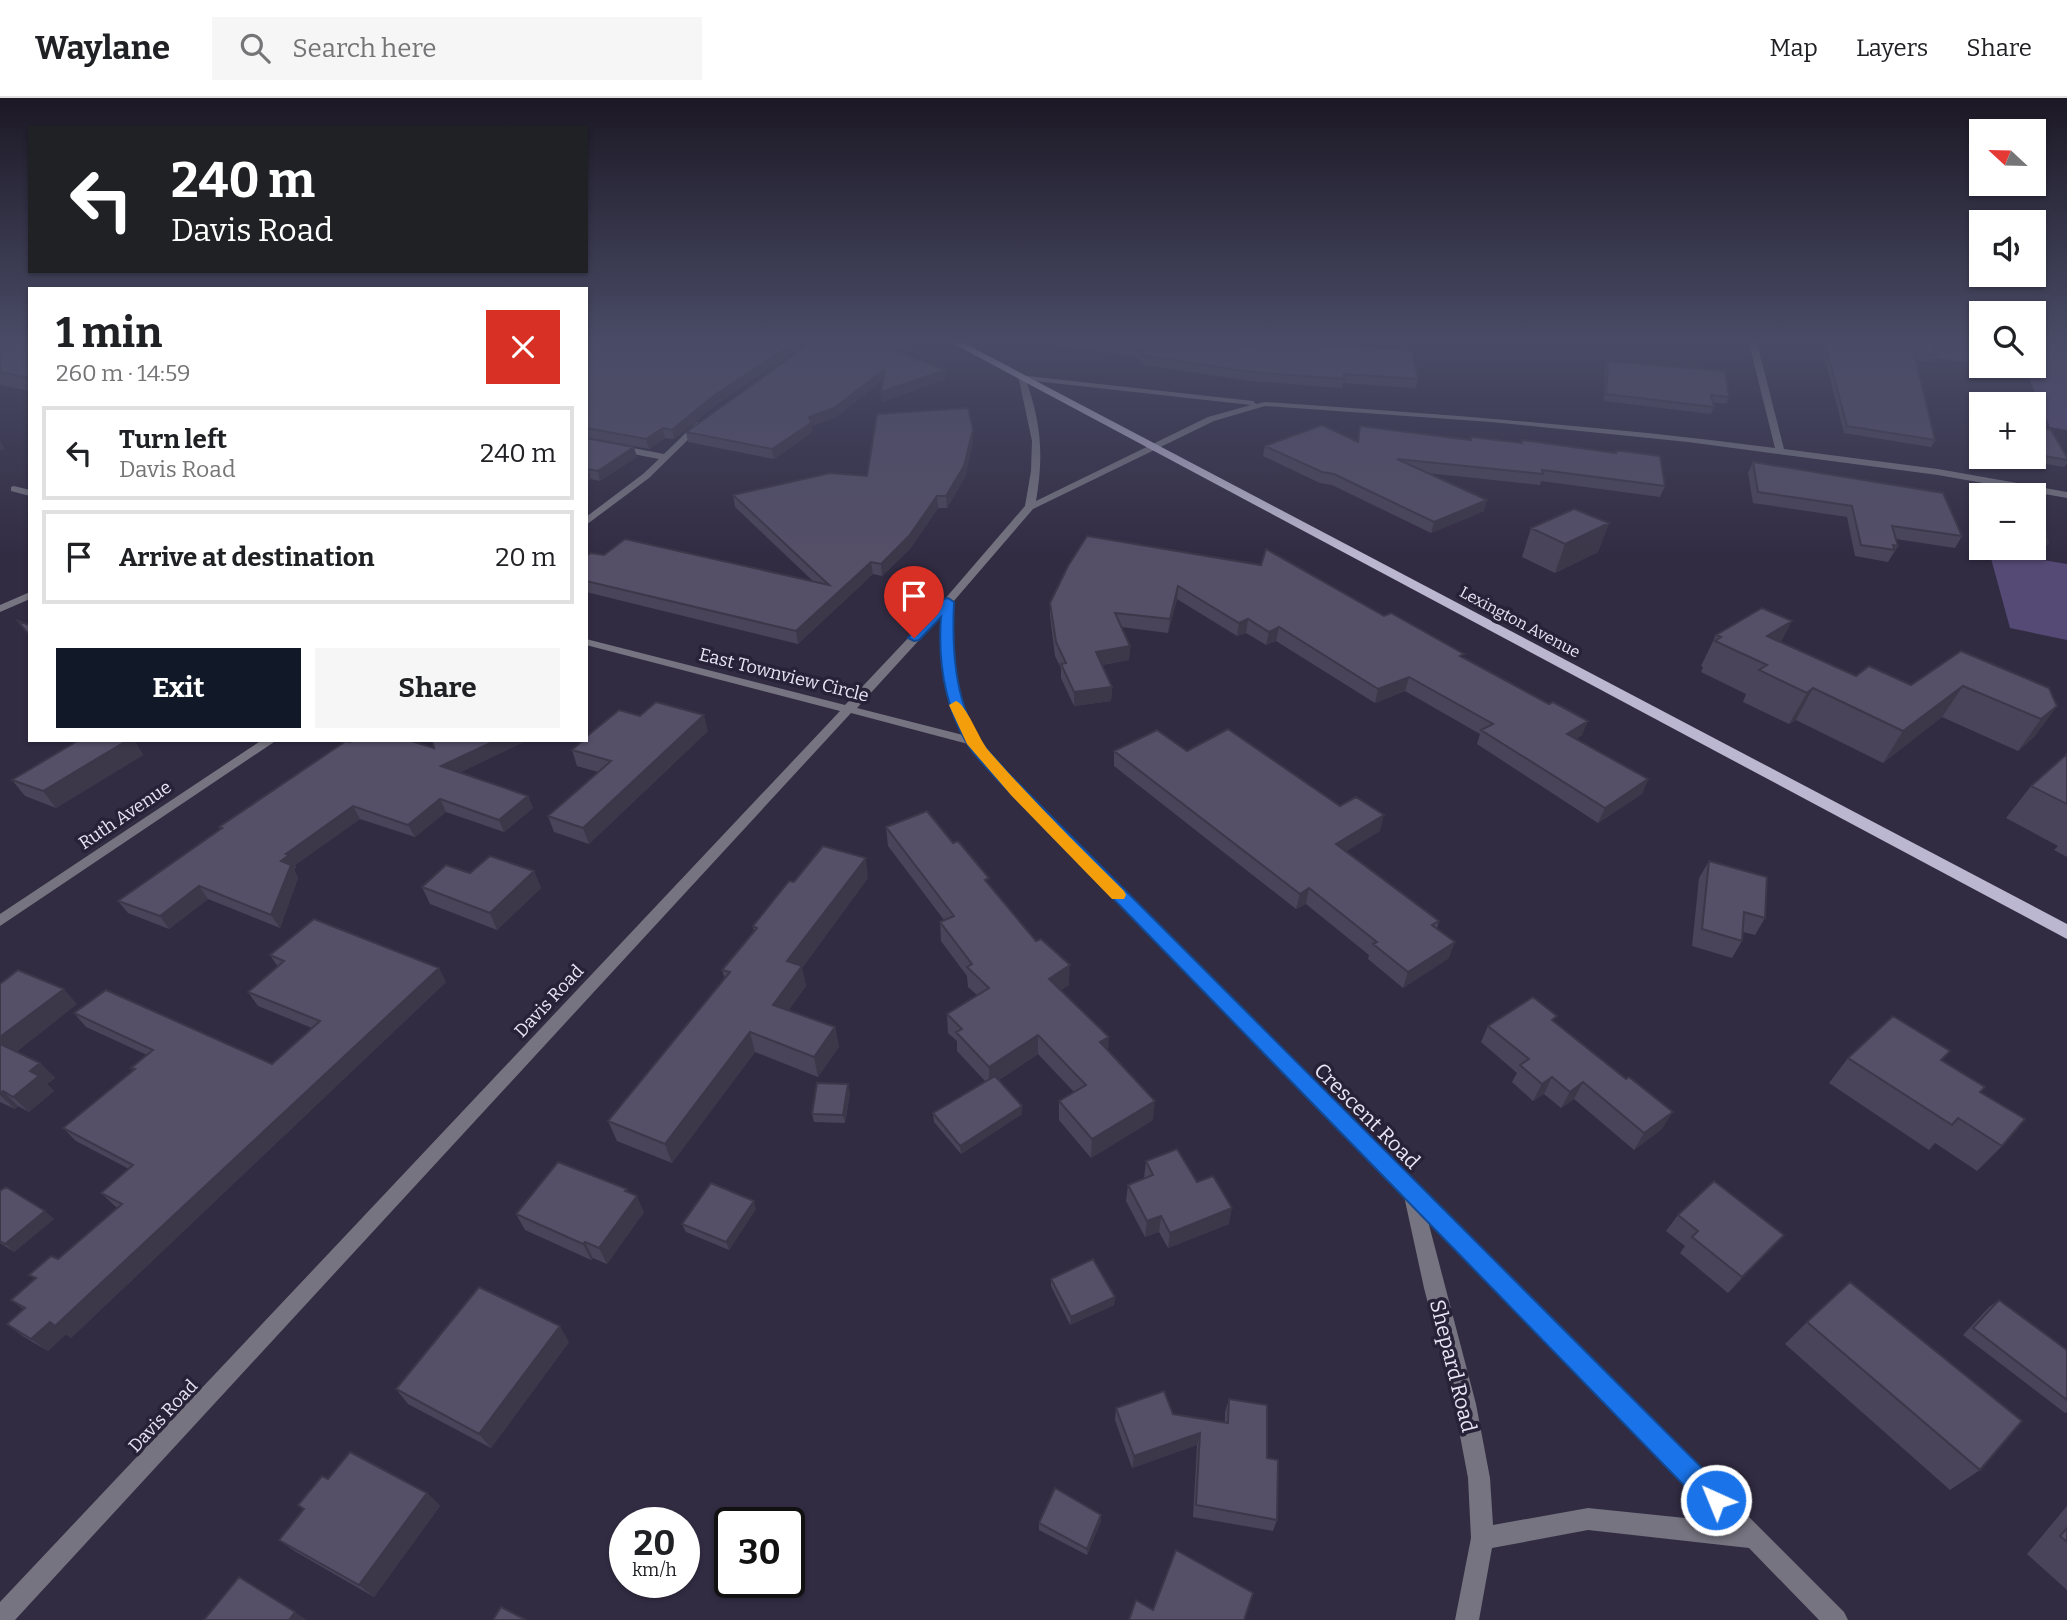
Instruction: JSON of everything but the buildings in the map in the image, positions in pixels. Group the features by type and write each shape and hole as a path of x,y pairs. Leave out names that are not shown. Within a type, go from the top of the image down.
{"main road":[{"name":"Lexington Avenue","path":"1092,414 2067,932"}],"street":[{"path":"1030,507 1039,445 1033,414"},
{"name":"Davis Road","path":"0,1619 948,602 1030,507 1153,446 1211,419 1229,414"},
{"path":"1406,414 1546,424 1780,449 2067,495"},
{"path":"1771,414 1780,449"},
{"path":"588,520 646,476 710,416"},
{"path":"588,442 664,457"},
{"path":"14,489 28,492"},
{"path":"0,609 28,596"},
{"name":"Crescent Road","path":"948,602 946,642 949,673 955,702 972,741 1026,802 1836,1620"},
{"name":"East Townview Circle","path":"588,643 972,741"},
{"name":"Ruth Avenue","path":"0,921 268,742"},
{"name":"Shepard Road","path":"1413,1195 1434,1289 1465,1404 1479,1478 1482,1538 1467,1620"},
{"path":"1482,1538 1588,1519 1753,1537"}],"shaded area":[{"path":"2046,414 2067,414 2067,430 2050,427"},
{"path":"1991,560 2043,560 2067,564 2067,640 2010,628"}],"slow traffic":[{"path":"956,705 972,741 1016,792 1118,895"}],"route":[{"path":"914,638 948,602 946,642 949,673 955,702 972,741 1016,792 1413,1195 1498,1276 1716,1500"}]}
